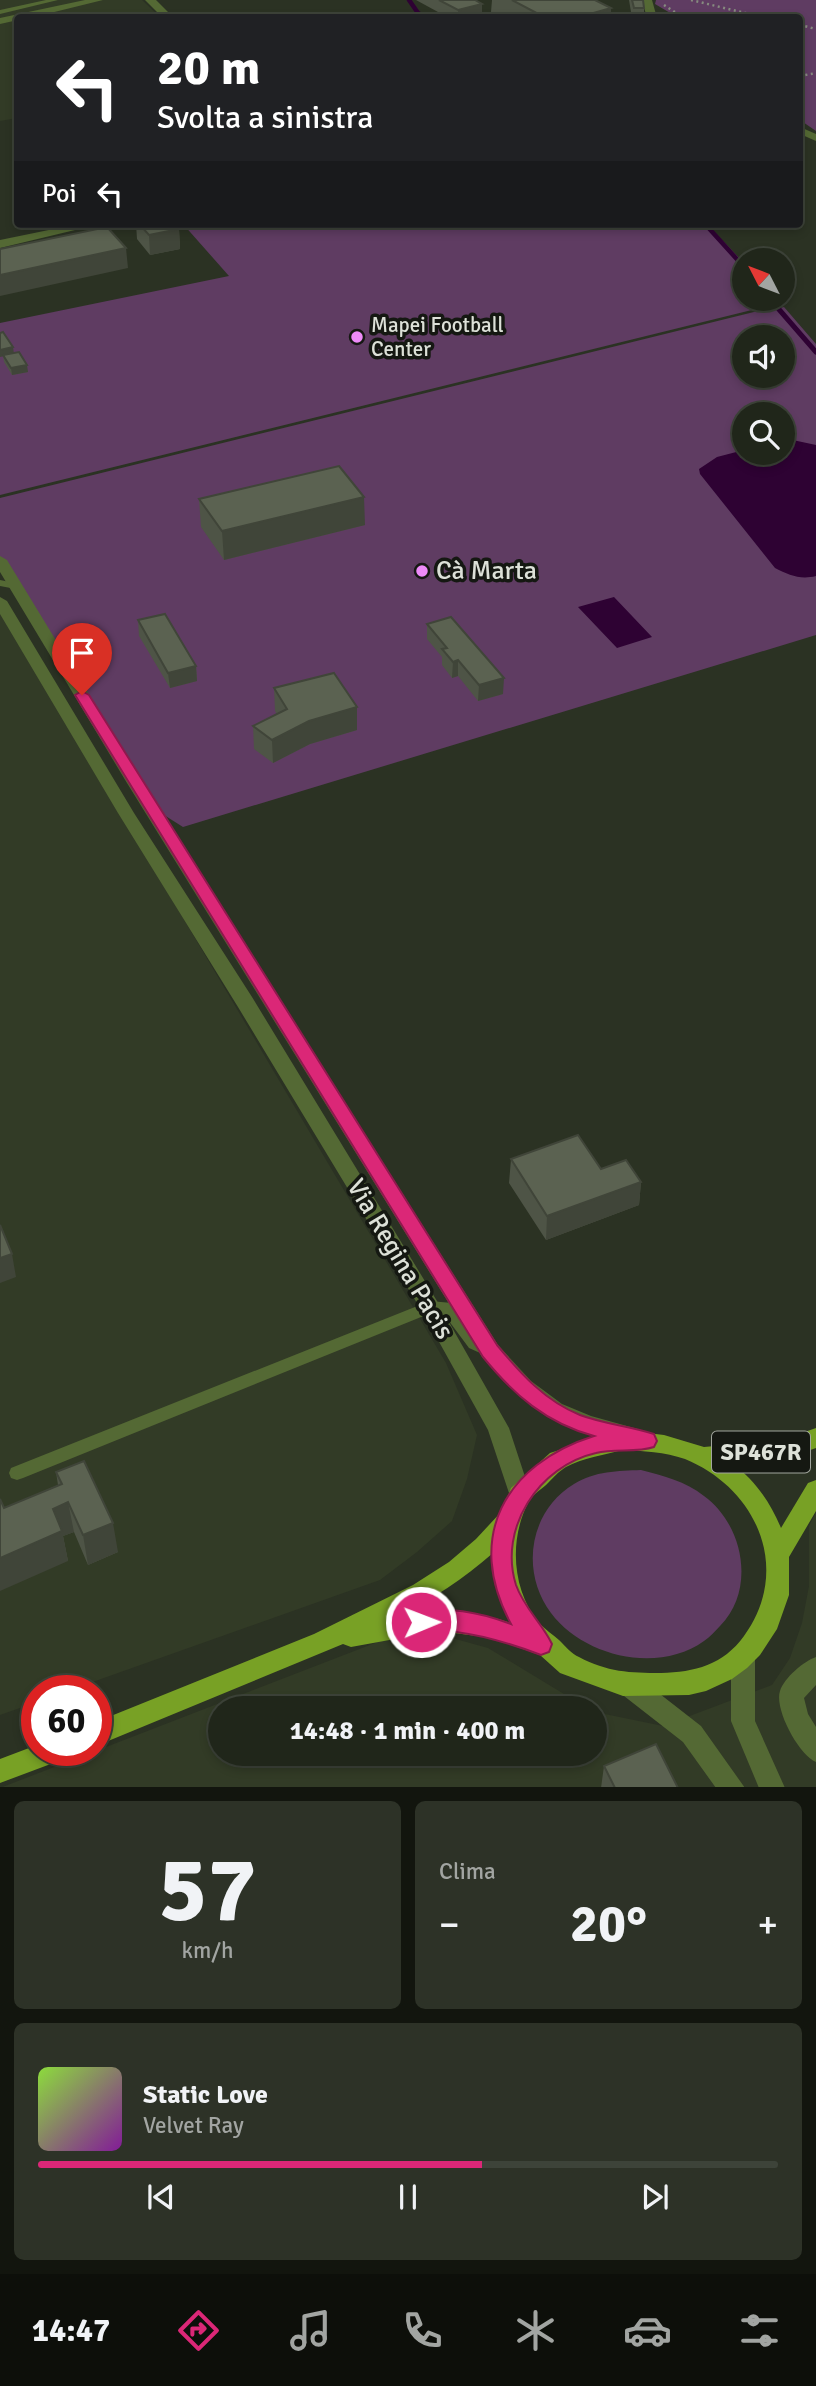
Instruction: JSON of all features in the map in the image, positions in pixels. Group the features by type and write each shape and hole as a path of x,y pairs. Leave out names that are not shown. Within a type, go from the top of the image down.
{"main road":[{"name":"SP467R","path":"703,1457 782,1450 816,1438"},
{"path":"112,1728 323,1642 421,1593 457,1570 484,1546 535,1477 574,1451 597,1443 647,1441 676,1446 703,1457 730,1475 753,1497 769,1524 779,1553 780,1581 775,1609 763,1634 744,1656 720,1672 693,1684 664,1689 633,1688 582,1674 560,1661 541,1644 518,1615 505,1583 502,1549 508,1517"},
{"name":"SP467R","path":"779,1553 816,1490"},
{"path":"323,1642 439,1620 492,1627 541,1644"},
{"path":"0,1771 21,1763"}],"street":[{"path":"33,14 98,0"},
{"path":"150,0 165,14"},
{"path":"0,244 75,228"},
{"name":"Via Regina Pacis","path":"0,560 8,584 490,1351 514,1380 547,1408 577,1423 647,1441"},
{"name":"Via Regina Pacis","path":"0,601 126,813 245,1002 430,1307 498,1428 520,1494"},
{"path":"744,1656 741,1698 743,1721 772,1787"},
{"path":"815,1669 791,1694 796,1718 816,1750"},
{"path":"633,1688 692,1734 732,1787"}],"lane":[{"path":"0,12 55,0"},
{"path":"17,1473 430,1307 447,1307 474,1344 490,1351"}],"path":[{"path":"663,0 662,3 678,14"},
{"path":"691,0 749,14"}],"shaded area":[{"path":"0,0 142,0 157,14 14,14 14,119 0,121"},
{"path":"656,0 816,0 816,131 803,122 803,14 672,14 655,4"},
{"name":"Mapei Football Center","path":"187,228 711,228 732,250 732,312 743,312 0,495 0,323 229,276"},
{"name":"Cà Marta","path":"754,312 788,312 816,344 816,635 183,827 145,803 0,570 0,498"},
{"path":"795,440 816,445 816,576 795,576 775,568 700,474 699,469 717,457 732,453 732,465 795,465"},
{"path":"614,597 652,637 617,648 578,607"},
{"path":"0,608 446,1363 477,1435 467,1479 452,1521 380,1580 112,1675 21,1675 21,1708 0,1715"},
{"path":"641,1470 682,1483 718,1508 736,1540 740,1558 738,1595 720,1626 704,1641 686,1651 665,1657 623,1656 582,1641 551,1613 541,1597 535,1579 534,1543 547,1510 559,1496 590,1476"},
{"path":"816,1512 816,1787 3,1787 57,1766 112,1766 112,1745 208,1708 208,1766 607,1766 607,1714 663,1726 772,1685 790,1658 802,1623 809,1586 809,1526"},
{"path":"434,1633 488,1648 567,1696 238,1696 388,1638"}],"building":[{"path":"439,0 475,0 482,4 458,10"},
{"path":"512,0 595,0 611,8 590,14 538,14"},
{"path":"632,0 643,0 644,8 634,8"},
{"path":"102,228 108,228 126,248 0,275 0,249"},
{"path":"143,228 179,229 149,235"},
{"path":"3,332 13,347 0,350 0,333"},
{"path":"19,352 27,365 11,368 3,355"},
{"path":"339,466 364,497 222,531 199,499"},
{"path":"165,614 196,666 168,673 138,620"},
{"path":"451,617 504,678 479,685 458,660 453,662 442,649 447,648 427,624"},
{"path":"334,673 357,707 309,721 272,740 253,726 287,709 274,688"},
{"path":"578,1135 601,1169 626,1160 641,1182 547,1216 511,1159"},
{"path":"0,1225 12,1254 0,1258"},
{"path":"84,1461 113,1523 83,1535 68,1502 53,1509 62,1531 0,1558 0,1499 4,1508 62,1484 56,1472"},
{"path":"656,1744 678,1787 614,1787 604,1766"}],"waterway":[{"path":"409,0 420,14"},
{"path":"709,228 732,254"},
{"path":"781,312 816,352"}],"place":[{"name":"Mapei Football Center","path":"357,337"},
{"name":"Cà Marta","path":"422,571"}],"route":[{"path":"82,695 490,1351 514,1380 547,1408 577,1423 647,1441 597,1443 574,1451 553,1462 520,1494 508,1517 502,1549 505,1583 518,1615 541,1644 492,1627 439,1620 421,1622"}]}
